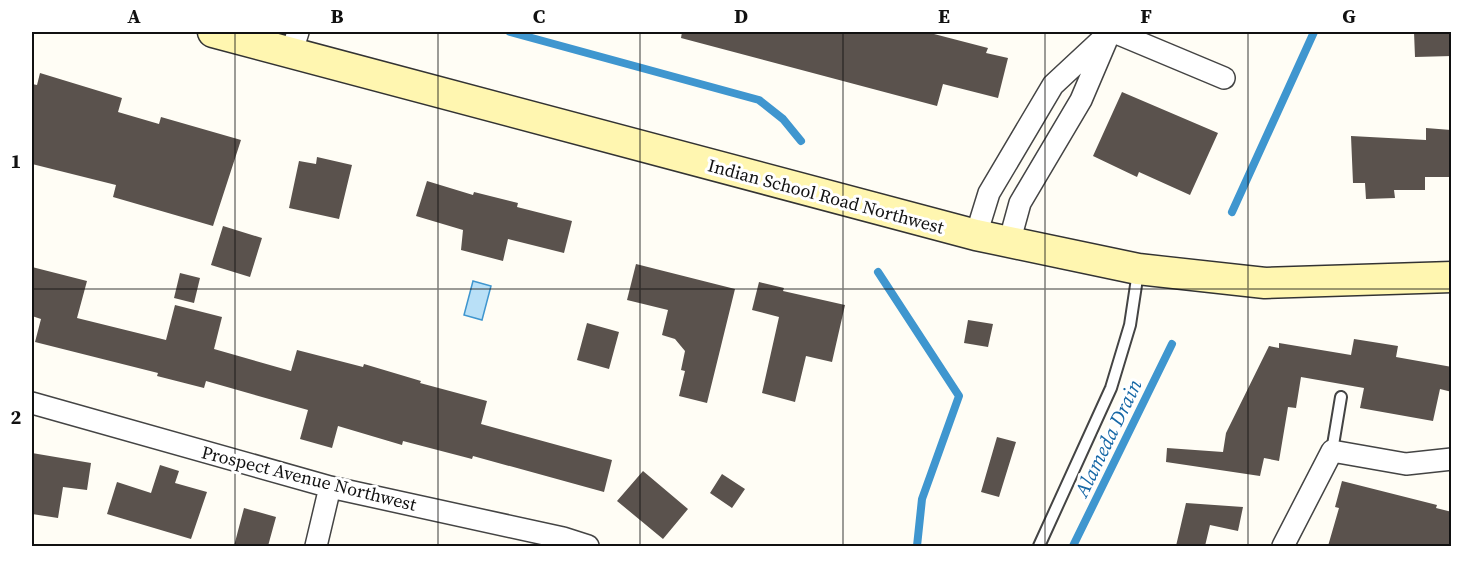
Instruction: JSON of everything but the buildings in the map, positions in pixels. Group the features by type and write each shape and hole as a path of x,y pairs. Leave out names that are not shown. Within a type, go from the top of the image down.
{"main road":[{"name":"Indian School Road Northwest","path":"213,32 295,41 976,235 1145,270 1265,284 1452,277"}],"street":[{"path":"1112,32 1224,78"},
{"path":"976,235 988,193 1053,85 1112,32"},
{"path":"1009,243 1020,203 1081,100 1112,32"},
{"name":"Prospect Avenue Northwest","path":"32,403 330,487 563,538 588,546"},
{"path":"1283,546 1332,451 1406,464 1452,459"},
{"path":"316,546 330,487"}],"lane":[{"path":"1039,546 1111,388 1145,270"},
{"path":"1332,451 1341,397"}],"water":[{"path":"473,281 491,286 482,320 464,315"}],"waterway":[{"path":"510,32 759,100 783,119 801,141"},
{"name":"Alameda Drain","path":"1232,212 1314,32"},
{"path":"878,272 959,396 922,499 917,546"},
{"name":"Alameda Drain","path":"1073,546 1172,344"}]}
